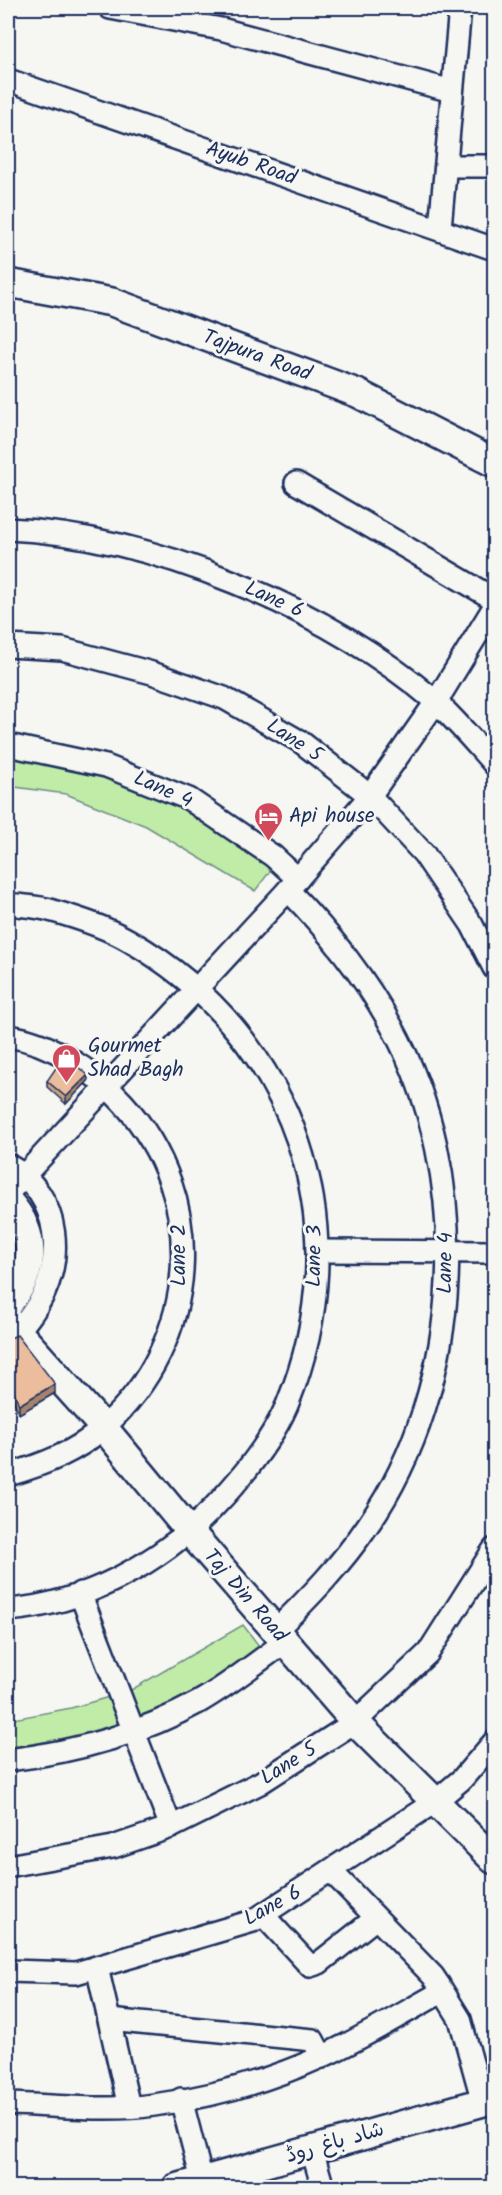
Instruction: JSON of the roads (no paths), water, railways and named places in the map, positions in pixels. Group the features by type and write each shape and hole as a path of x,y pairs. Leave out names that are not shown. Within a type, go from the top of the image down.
{"main road":[{"name":"Tajpura Road","path":"8,283 112,302 357,393 495,464"},
{"path":"8,1201 25,1228 30,1248 28,1267 22,1287 8,1304"},
{"name":"Taj Din Road","path":"11,1330 104,1428 190,1532 355,1722 495,1860"},
{"name":"شاد باغ روڈ","path":"176,2187 489,2100"}],"street":[{"path":"110,8 221,29 452,91"},
{"path":"440,228 460,8"},
{"name":"Ayub Road","path":"8,80 440,228 495,249"},
{"path":"446,165 495,166"},
{"path":"296,483 495,599"},
{"name":"Lane 6","path":"8,529 44,531 126,547 212,572 317,620 436,702 495,764"},
{"path":"8,1193 16,1170 108,1086 293,884 370,796 436,702 495,607"},
{"name":"Lane 5","path":"8,646 62,649 152,673 224,699 301,742 370,796 424,854 472,925 495,968"},
{"name":"Lane 4","path":"8,745 106,766 189,799 273,856 364,978 393,1028 412,1071 434,1137 445,1194 448,1253 444,1324 429,1394 404,1461 369,1524 280,1636 200,1701 136,1732 43,1755 8,1760"},
{"name":"Lane 3","path":"8,904 51,910 129,940 198,988 228,1018 254,1051 285,1107 307,1167 315,1209 319,1251 311,1330 286,1406 245,1475 190,1532 151,1560 108,1583 64,1599 8,1610"},
{"name":"Lane 2","path":"8,1036 19,1037 66,1057 108,1086 140,1122 165,1164 179,1210 184,1258 178,1306 162,1352 137,1393 104,1428 74,1449 42,1465 8,1475"},
{"path":"11,1330 42,1300 55,1265 55,1234 39,1192 16,1170"},
{"path":"319,1251 495,1252"},
{"name":"Lane 5","path":"8,1866 113,1847 171,1827 260,1783 355,1722 428,1653 495,1549"},
{"path":"80,1593 136,1732 171,1827"},
{"name":"Lane 6","path":"8,1971 76,1973 253,1922 436,1801 462,1779 495,1742"},
{"path":"331,1871 433,1976 460,2019 489,2100"},
{"path":"262,1915 310,1966 319,1963 376,1918"},
{"path":"97,1967 129,2107"},
{"path":"8,2104 129,2107 182,2099 261,2080 322,2057 438,1994 438,1985"},
{"path":"109,2020 313,2040 322,2057"},
{"path":"182,2099 202,2180"},
{"path":"312,2150 323,2187"}],"place":[{"name":"Api house","path":"268,842"},
{"name":"Gourmet Shad Bagh","path":"67,1084"}]}
